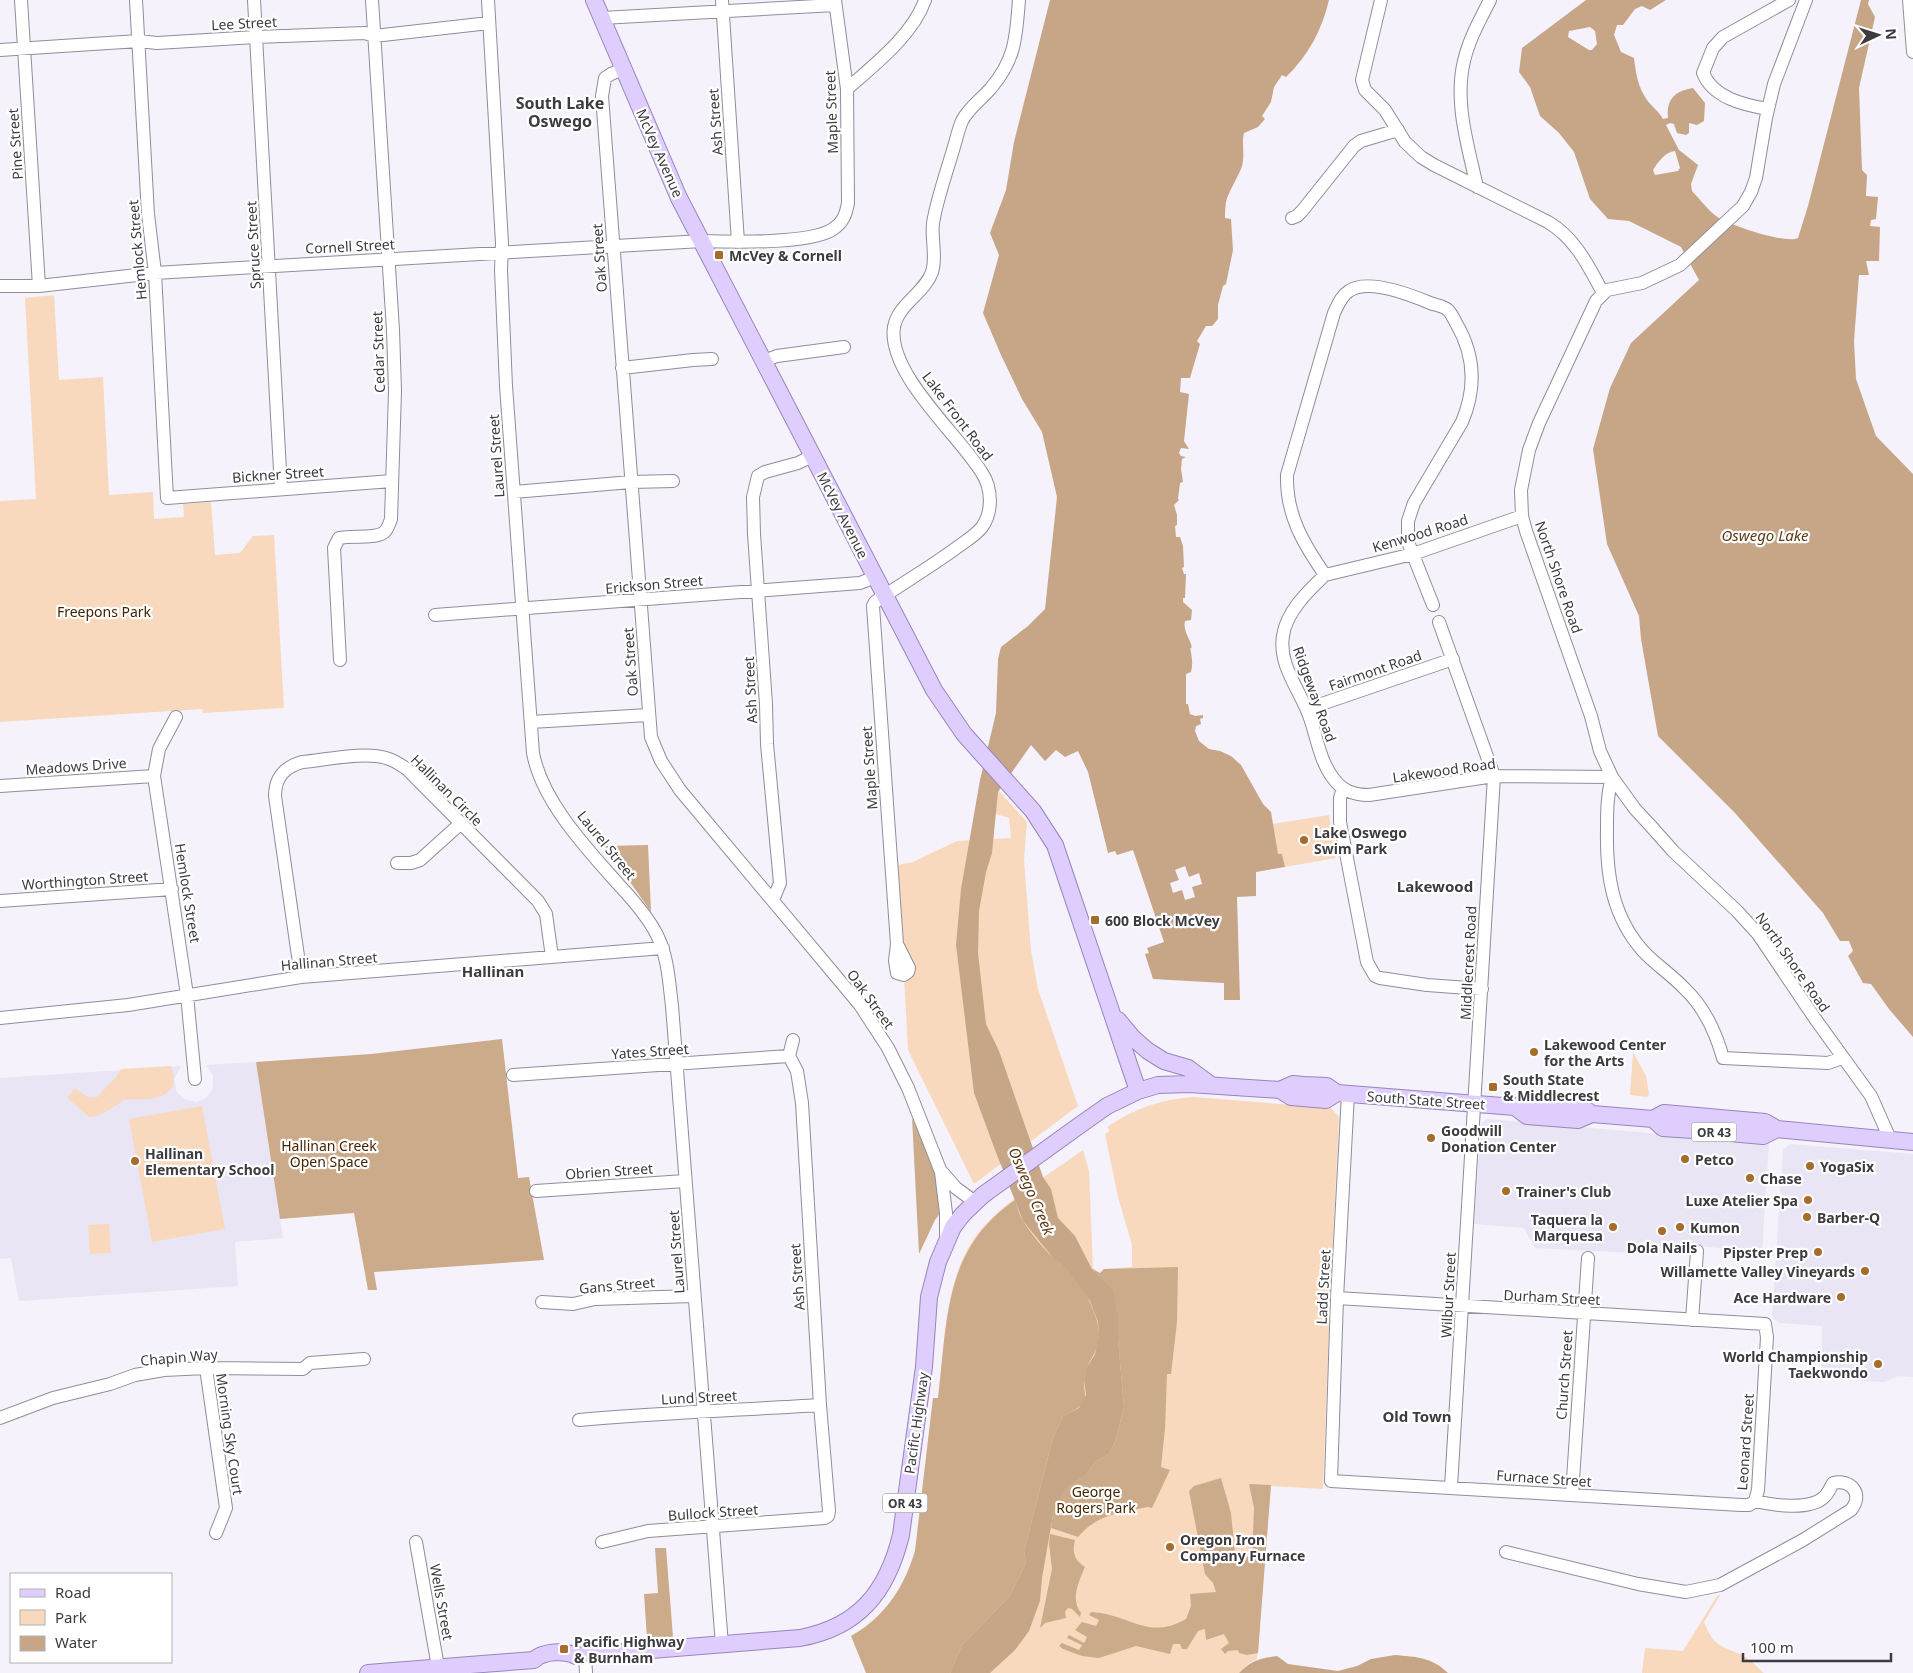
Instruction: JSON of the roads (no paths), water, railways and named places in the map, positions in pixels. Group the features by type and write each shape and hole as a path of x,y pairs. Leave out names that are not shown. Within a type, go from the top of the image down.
{"main road":[{"name":"McVey Avenue","path":"594,0 679,198 875,578 942,703 978,750 1040,820 1055,845 1138,1091"},
{"name":"McVey Avenue","path":"1112,1012 1148,1051 1164,1061 1188,1068 1211,1085"},
{"name":"South State Street","path":"1138,1091 1174,1084 1211,1085 1280,1090 1291,1098 1326,1100 1342,1094 1515,1107 1528,1102 1581,1106 1592,1114 1653,1119 1664,1113 1765,1122 1777,1129 1890,1140"},
{"name":"Pacific Highway","path":"368,1673 534,1660 540,1664 571,1662 580,1656 800,1638 830,1630 843,1624 878,1592 888,1576 901,1535 924,1367 929,1297 938,1262 953,1227 979,1199 1107,1106 1138,1091"},
{"name":"OR 43","path":"1890,1140 1913,1142"}],"street":[{"name":"Pine Street","path":"21,0 39,286"},
{"name":"Hemlock Street","path":"136,0 167,498"},
{"name":"Spruce Street","path":"254,0 281,488"},
{"name":"Cedar Street","path":"340,660 334,548 339,538 384,533 391,519 395,391 372,0"},
{"name":"Laurel Street","path":"488,0 506,386 535,762 546,789 578,838 644,914 663,948 671,998 722,1645"},
{"path":"847,89 880,59 914,23 926,0"},
{"name":"Lake Front Road","path":"885,595 967,541 984,525 989,512 990,496 983,473 928,407 914,386 898,355 894,325 903,308 932,273 933,223 962,121 1008,66 1016,37 1019,0"},
{"path":"1381,0 1362,80 1365,90 1385,110 1405,142 1421,157 1548,222 1564,233 1585,260 1603,293 1612,288 1642,283 1666,273 1686,261 1747,200 1756,178 1774,84 1806,0"},
{"path":"1477,187 1460,94 1461,79 1469,45 1490,0"},
{"path":"1768,109 1756,107 1713,90 1704,73 1713,48 1723,37 1789,0"},
{"path":"1909,0 1913,52"},
{"path":"602,18 723,5 835,3"},
{"name":"Maple Street","path":"835,3 847,89 848,203 846,214 841,222"},
{"name":"Ash Street","path":"723,5 738,242"},
{"name":"Lee Street","path":"0,50 256,37 365,33 374,36 489,23"},
{"name":"Oak Street","path":"623,69 608,76 603,86 609,197 648,715 654,744 666,770 686,796 860,1005 888,1048 908,1088 942,1172 946,1213 946,1242"},
{"path":"1292,218 1302,211 1354,146 1361,141 1398,130"},
{"name":"Cornell Street","path":"0,286 39,286 154,273 268,266 813,237 833,229 841,222"},
{"path":"1325,575 1301,536 1290,512 1287,475 1334,313 1341,298 1348,291 1356,287 1372,287 1414,296 1448,309 1464,335 1470,356 1472,376 1471,394 1462,422 1410,510 1406,533 1433,605"},
{"name":"North Shore Road","path":"1603,293 1585,324 1534,437 1529,450 1521,490 1522,516 1591,716 1600,751 1612,777 1636,809 1673,851 1737,911 1758,934 1842,1058 1871,1096 1890,1140"},
{"path":"764,360 777,356 844,347"},
{"path":"622,368 692,360 712,360"},
{"name":"Ash Street","path":"773,900 780,883 767,744 753,497 758,476 765,472 798,463 812,456"},
{"name":"Bickner Street","path":"167,498 392,481"},
{"path":"514,492 631,482 673,481"},
{"name":"Kenwood Road","path":"1325,575 1413,554 1522,516"},
{"name":"Ridgeway Road","path":"1325,575 1293,610 1283,635 1284,660 1307,709 1322,758 1332,778 1343,788"},
{"name":"Erickson Street","path":"435,615 860,583 875,578"},
{"name":"Maple Street","path":"885,595 875,602 872,610 897,944"},
{"name":"Middlecrest Road","path":"1439,622 1494,776 1474,1104"},
{"name":"Fairmont Road","path":"1307,709 1453,658"},
{"path":"531,722 648,715"},
{"name":"Hemlock Street","path":"176,717 159,749 154,776 187,995 195,1079"},
{"name":"Hallinan Circle","path":"301,977 275,796 277,782 285,770 302,762 367,755 397,762 407,770 538,901 546,914 552,958"},
{"name":"Meadows Drive","path":"0,786 154,776"},
{"name":"Lakewood Road","path":"1343,788 1357,795 1369,795 1494,776 1612,777"},
{"path":"1612,777 1607,797 1606,862 1610,886 1617,909 1628,930 1642,950 1657,966 1686,989 1701,1007 1709,1020 1723,1058 1828,1063 1842,1058"},
{"path":"1343,788 1340,798 1340,822 1367,962 1375,976 1427,985 1482,989"},
{"path":"397,863 411,863 420,860 460,824"},
{"name":"Worthington Street","path":"0,901 172,889"},
{"name":"Hallinan Street","path":"0,1018 128,1005 301,977 663,948"},
{"path":"789,1056 793,1040"},
{"name":"Ash Street","path":"789,1056 797,1071 802,1103 828,1516"},
{"name":"Yates Street","path":"514,1075 789,1056"},
{"name":"Ladd Street","path":"1331,1482 1338,1298 1342,1094"},
{"name":"Wilbur Street","path":"1451,1487 1474,1104"},
{"name":"Oak Street","path":"942,1172 956,1188 979,1199"},
{"name":"Obrien Street","path":"536,1191 685,1181"},
{"path":"1692,1320 1697,1251"},
{"name":"Church Street","path":"1572,1494 1588,1258"},
{"name":"Gans Street","path":"542,1302 573,1304 595,1299 694,1296"},
{"name":"Durham Street","path":"1338,1298 1765,1324"},
{"name":"Leonard Street","path":"1755,1501 1758,1490 1767,1337 1765,1324"},
{"name":"Chapin Way","path":"0,1418 53,1398 110,1384 136,1375 164,1370 206,1368 303,1369 310,1363 364,1359"},
{"name":"Morning Sky Court","path":"206,1368 226,1508 216,1533"},
{"name":"Lund Street","path":"579,1420 635,1415 704,1413 820,1405"},
{"name":"Furnace Street","path":"1331,1482 1389,1486 1451,1487 1741,1505 1749,1505 1755,1501 1783,1505 1812,1504 1825,1497 1833,1484 1842,1482 1854,1489 1856,1498 1851,1510 1762,1563 1720,1585 1686,1592 1638,1584 1506,1552"},
{"name":"Bullock Street","path":"602,1542 648,1531 825,1518 828,1516"},
{"name":"Wells Street","path":"416,1542 438,1668"},
{"path":"580,1656 586,1673"}],"water":[{"name":"Oswego Creek","path":"1050,0 1329,0 1313,42 1294,69 1286,77 1282,75 1274,87 1271,102 1262,116 1265,119 1258,127 1244,133 1242,164 1226,203 1225,218 1231,219 1233,250 1226,284 1223,286 1218,305 1218,319 1212,326 1206,326 1197,341 1200,344 1190,378 1181,378 1180,392 1189,394 1184,441 1189,449 1181,448 1179,453 1181,456 1186,457 1182,459 1183,482 1180,483 1179,500 1174,505 1177,515 1176,537 1180,537 1183,546 1184,567 1182,568 1184,574 1186,574 1185,598 1183,598 1183,602 1192,610 1191,620 1185,621 1185,630 1192,647 1190,649 1191,672 1186,674 1186,704 1188,704 1190,714 1195,716 1203,715 1203,718 1200,719 1201,724 1196,726 1195,731 1199,741 1209,749 1231,756 1241,765 1263,804 1271,812 1278,854 1282,854 1285,867 1256,872 1256,896 1237,897 1240,1000 1224,1000 1224,983 1153,979 1145,954 1149,953 1147,948 1164,942 1133,850 1117,855 1115,851 1108,853 1088,772 1078,751 1065,757 1056,750 1045,761 1031,745 998,792 992,853 986,872 979,911 978,953 986,1024 999,1051 1043,1177 1051,1189 1058,1218 1075,1236 1092,1269 1112,1289 1118,1312 1118,1339 1124,1407 1115,1442 1109,1454 1095,1462 1086,1475 1068,1487 1061,1496 1053,1515 1040,1601 1029,1631 1015,1650 990,1673 950,1673 962,1645 1009,1597 1026,1563 1024,1551 1053,1438 1063,1416 1079,1408 1086,1395 1084,1380 1086,1369 1095,1354 1099,1337 1098,1322 1090,1301 1067,1269 1054,1259 1023,1221 974,1093 956,945 961,889 980,780 996,713 998,659 1001,647 1028,626 1045,609 1057,497 1042,432 1022,399 983,313 999,255 990,233 1006,190 1014,142"},
{"name":"Oswego Lake","path":"1586,0 1666,0 1650,10 1642,6 1635,9 1623,25 1617,25 1614,35 1621,52 1634,58 1641,90 1663,119 1668,118 1669,105 1673,97 1682,91 1693,88 1705,103 1704,121 1697,125 1689,123 1689,133 1686,135 1677,133 1674,124 1666,125 1679,150 1698,165 1691,184 1692,191 1719,218 1759,233 1782,239 1791,239 1798,238 1808,206 1861,0 1869,0 1868,4 1875,17 1859,88 1862,170 1867,175 1866,196 1878,197 1876,219 1871,220 1870,226 1880,227 1879,261 1866,261 1869,275 1859,275 1854,341 1856,379 1876,436 1913,474 1913,1037 1871,984 1863,983 1848,956 1853,951 1849,941 1840,941 1823,913 1735,813 1658,736 1641,639 1639,616 1607,544 1593,449 1610,388 1631,343 1699,280 1681,247 1629,221 1608,219 1590,199 1574,152 1559,133 1540,116 1530,87 1519,72 1522,48","holes":["1590,27 1595,31 1597,44 1592,50 1568,37 1569,31","1675,151 1680,168 1678,171 1655,175 1653,170 1660,161 1665,155"]},
{"path":"1395,1655 1417,1657 1430,1661 1448,1673 1239,1673 1256,1660 1277,1656 1288,1664 1338,1671 1357,1666 1371,1659"}],"place":[{"name":"McVey & Cornell","path":"719,255"},
{"name":"Lake Oswego Swim Park","path":"1304,840"},
{"name":"600 Block McVey","path":"1095,920"},
{"name":"Lakewood Center for the Arts","path":"1534,1052"},
{"name":"South State & Middlecrest","path":"1493,1087"},
{"name":"Goodwill Donation Center","path":"1431,1138"},
{"name":"Petco","path":"1685,1159"},
{"name":"Hallinan Elementary School","path":"135,1161"},
{"name":"YogaSix","path":"1810,1166"},
{"name":"Chase","path":"1750,1178"},
{"name":"Trainer's Club","path":"1506,1191"},
{"name":"Luxe Atelier Spa","path":"1808,1200"},
{"name":"Barber-Q","path":"1807,1217"},
{"name":"Taquera la Marquesa","path":"1613,1227"},
{"name":"Kumon","path":"1680,1227"},
{"name":"Dola Nails","path":"1662,1231"},
{"name":"Pipster Prep","path":"1818,1252"},
{"name":"Willamette Valley Vineyards","path":"1865,1271"},
{"name":"Ace Hardware","path":"1841,1297"},
{"name":"World Championship Taekwondo","path":"1878,1364"},
{"name":"Oregon Iron Company Furnace","path":"1170,1547"},
{"name":"Pacific Highway & Burnham","path":"564,1649"}],"district":[{"name":"South Lake Oswego","path":"560,112"},
{"name":"Lakewood","path":"1435,886"},
{"name":"Hallinan","path":"493,971"},
{"name":"Old Town","path":"1417,1416"}],"park label":[{"name":"Freepons Park","path":"104,611"},
{"name":"Hallinan Creek Open Space","path":"329,1154"},
{"name":"George Rogers Park","path":"1096,1499"}]}
